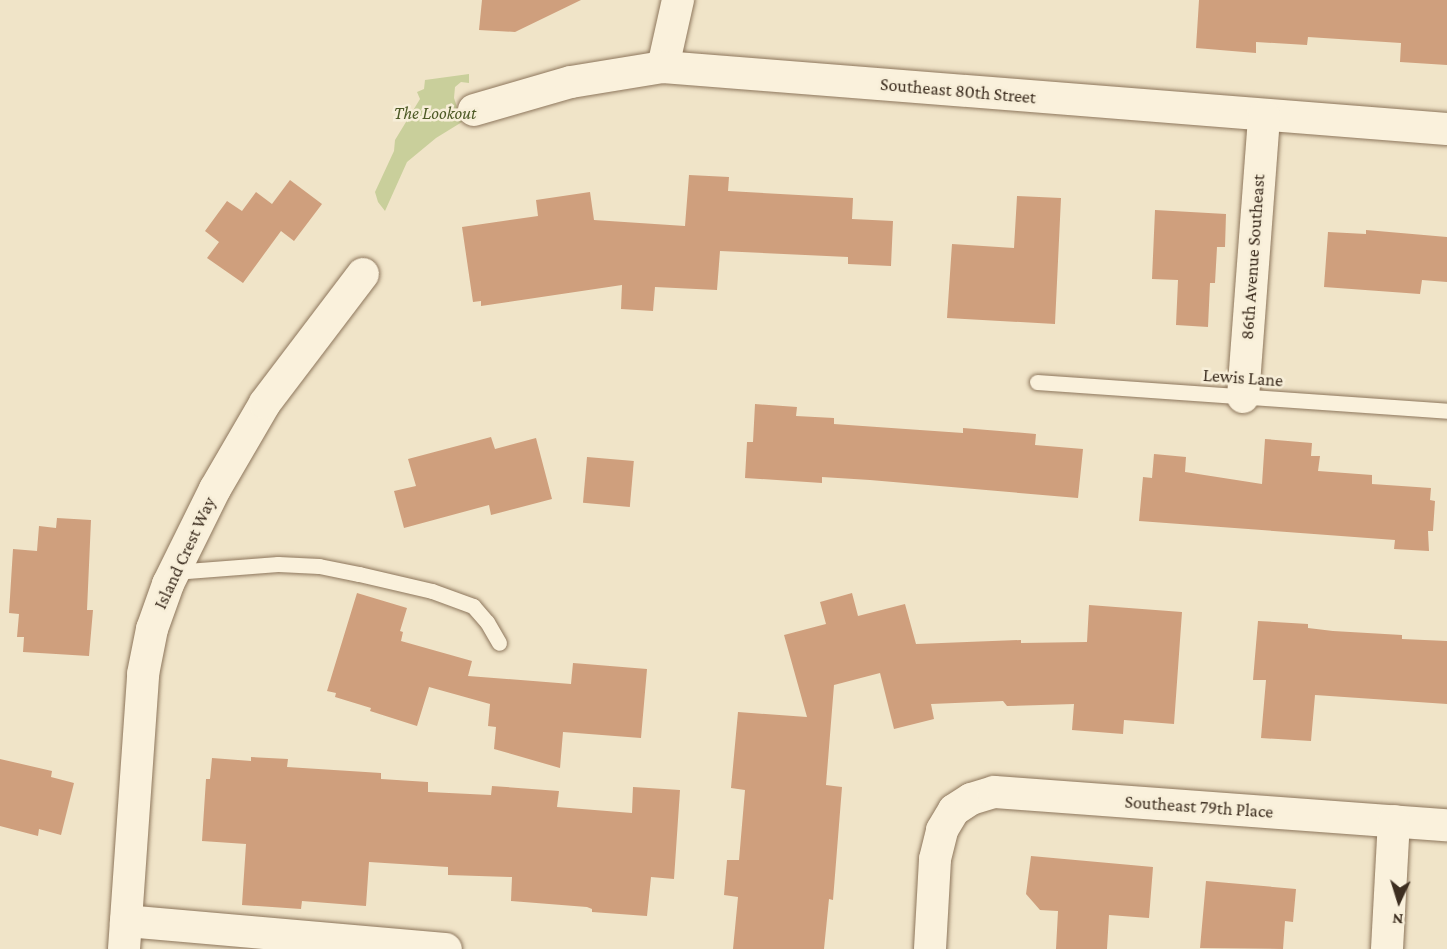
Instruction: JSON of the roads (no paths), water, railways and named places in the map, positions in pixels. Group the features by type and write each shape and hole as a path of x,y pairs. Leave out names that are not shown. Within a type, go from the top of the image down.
{"street":[{"path":"663,67 678,0"},
{"name":"Southeast 80th Street","path":"474,110 571,82 663,67 1447,129"},
{"name":"86th Avenue Southeast","path":"1243,397 1263,116"},
{"name":"Island Crest Way","path":"125,935 143,674 152,628 173,572 215,489 266,403 363,273"},
{"name":"Southeast 79th Place","path":"930,949 935,858 942,830 954,810 971,799 994,792 1447,825"},
{"path":"1387,949 1394,820"},
{"path":"125,935 446,949"}],"lane":[{"name":"Lewis Lane","path":"1037,382 1447,411"},
{"path":"173,572 278,564 319,567 359,574 432,591 473,606 488,622 500,643"}],"park label":[{"name":"The Lookout","path":"435,113"}]}
